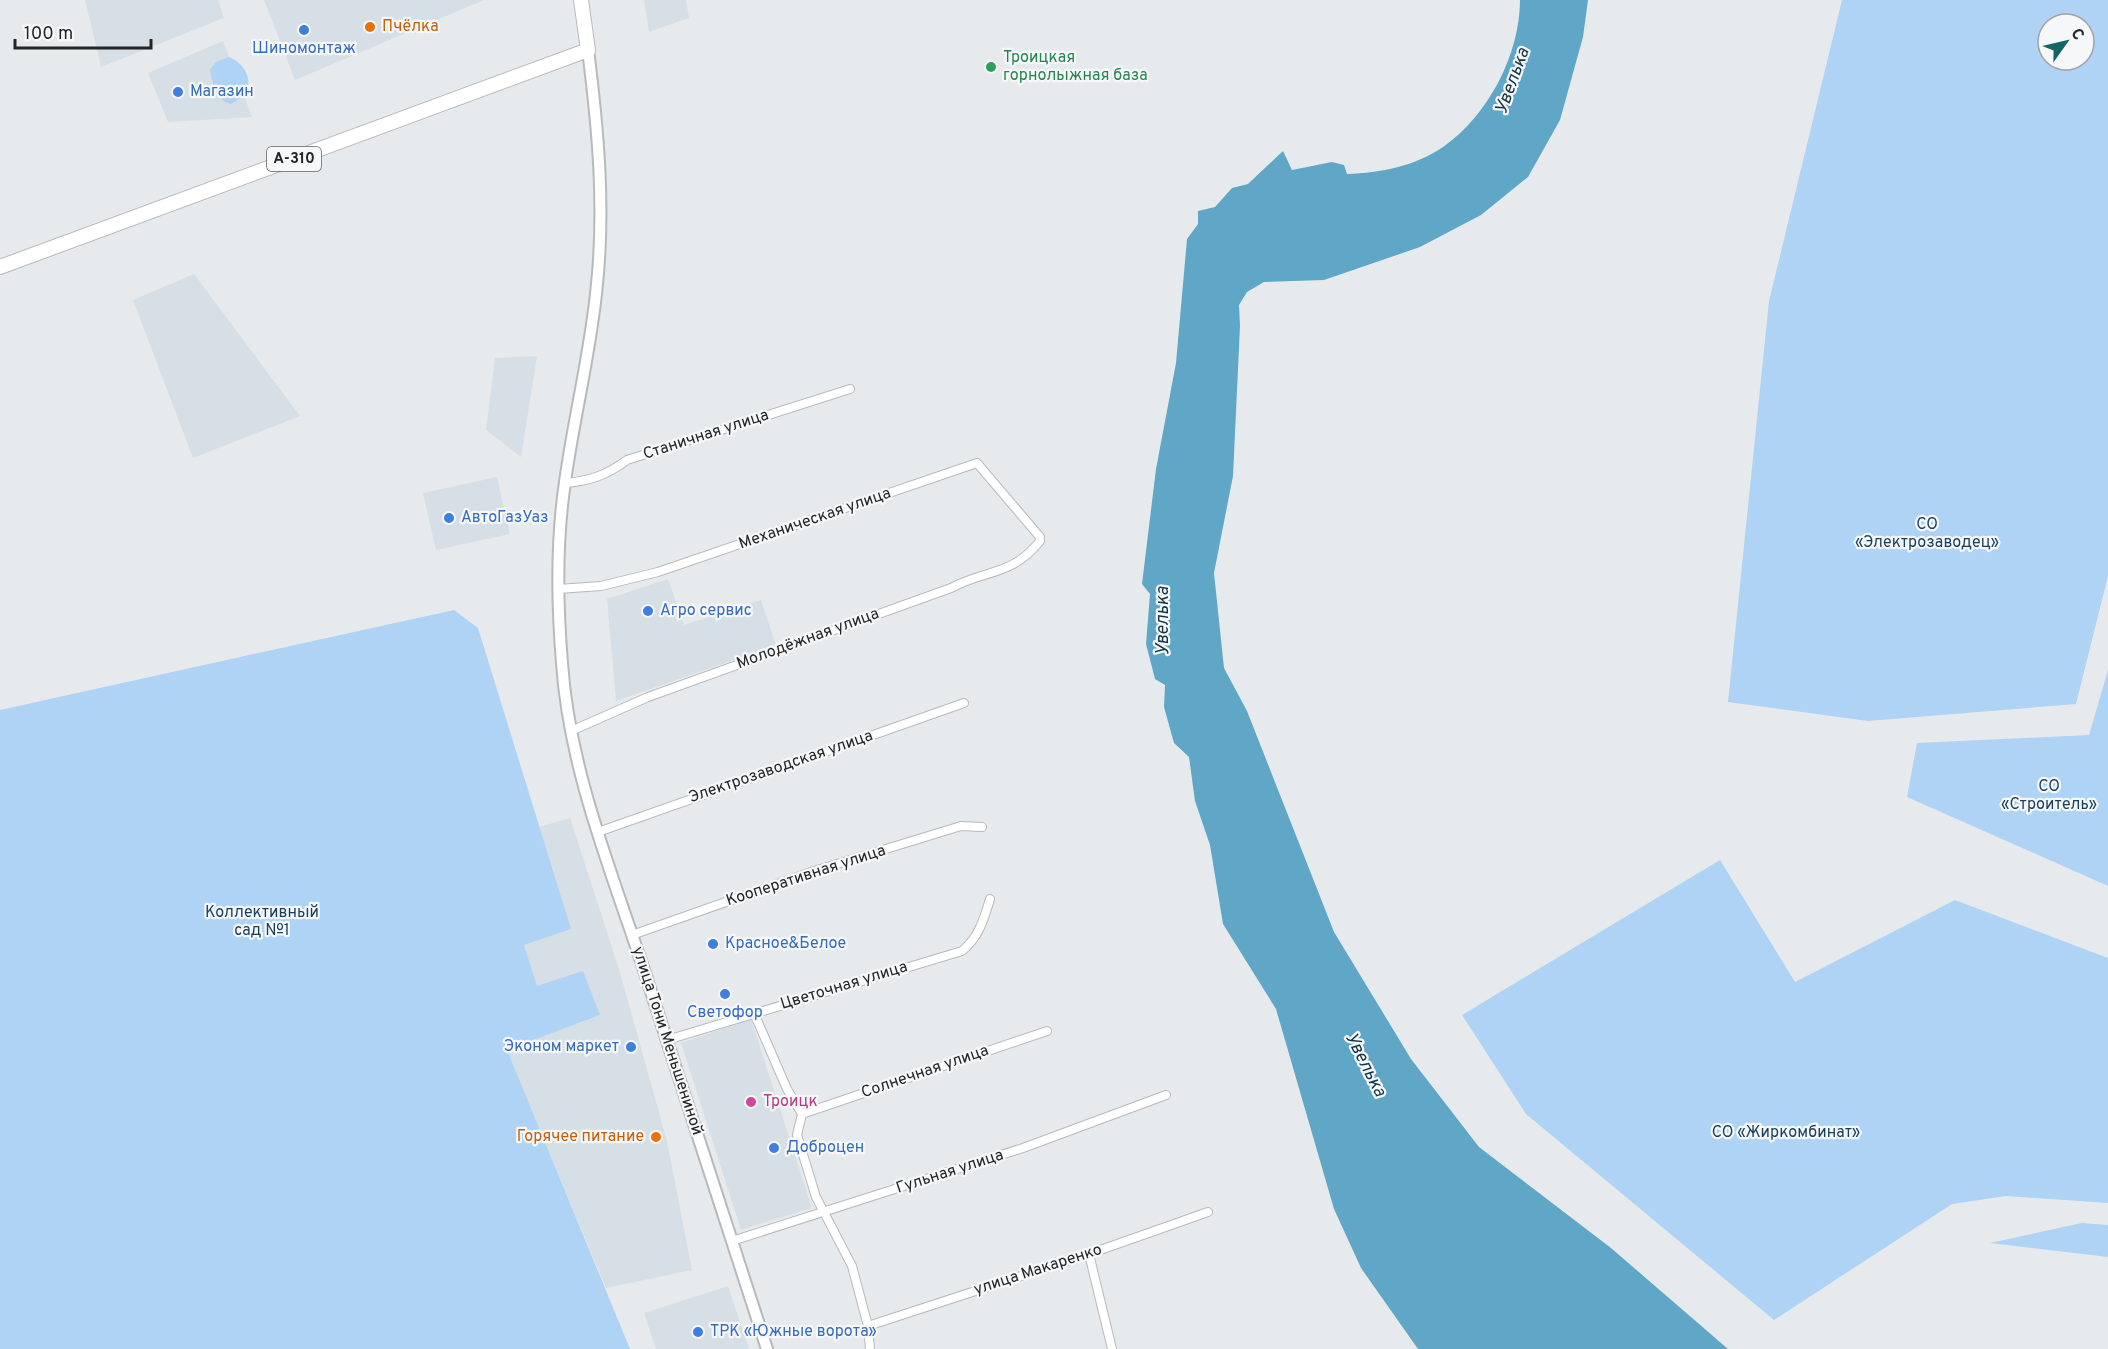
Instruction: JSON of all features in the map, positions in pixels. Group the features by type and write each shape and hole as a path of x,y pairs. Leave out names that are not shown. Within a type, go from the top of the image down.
{"highway":[{"path":"581,0 588,50"},
{"name":"А-310","path":"0,267 588,50"}],"main road":[{"name":"улица Тони Меньшениной","path":"588,50 601,179 600,244 588,354 565,483 558,590 562,674 571,731 598,832 767,1349"}],"street":[{"name":"Станичная улица","path":"565,483 596,479 627,460 850,389"},
{"name":"Механическая улица","path":"558,590 601,586 658,572 977,463 1040,539"},
{"name":"Молодёжная улица","path":"571,731 648,697 965,581 1007,569 1027,558 1040,539"},
{"name":"Электрозаводская улица","path":"598,832 964,703"},
{"name":"Кооперативная улица","path":"632,936 814,871 961,826 982,827"},
{"name":"Цветочная улица","path":"667,1040 962,951 972,943 982,925 990,899"},
{"path":"754,1013 787,1089 802,1114 797,1135 816,1197 852,1266 868,1326 870,1349"},
{"name":"Солнечная улица","path":"802,1114 1047,1031"},
{"name":"Гульная улица","path":"732,1240 826,1213 1023,1148 1166,1095"},
{"name":"улица Макаренко","path":"868,1326 1089,1254 1208,1212"},
{"path":"1089,1254 1112,1349"}],"shaded area":[{"path":"85,0 218,0 224,18 101,67"},
{"path":"264,0 484,0 295,80"},
{"path":"644,0 686,0 689,18 649,32"},
{"path":"223,41 252,117 168,122 148,73"},
{"path":"194,274 300,416 193,458 133,300"},
{"path":"537,356 521,457 486,430 495,358"},
{"path":"497,477 510,534 436,550 423,493"},
{"path":"668,579 684,625 761,600 776,645 616,701 607,599"},
{"path":"570,818 619,969 667,1141 692,1270 606,1288 506,1050 600,1015 537,987 524,945 570,929 539,827"},
{"path":"751,1019 812,1208 741,1230 681,1043"},
{"path":"728,1286 749,1349 656,1349 644,1313"}],"green space":[{"name":"СО «Электрозаводец»","path":"1842,0 2108,0 2108,576 2076,704 1868,721 1728,702 1769,301"},
{"path":"229,57 243,67 248,78 248,89 245,95 231,104 219,95 210,70 216,62"},
{"name":"Коллективный сад №1","path":"454,610 478,628 571,929 524,945 537,986 583,971 600,1015 507,1050 630,1349 0,1349 0,710"},
{"name":"СО «Строитель»","path":"2108,670 2108,886 1907,797 1917,743 2089,735"},
{"name":"СО «Жиркомбинат»","path":"1720,860 1795,982 1955,900 2108,958 2108,1203 2006,1196 1952,1204 1774,1320 1526,1114 1462,1015"},
{"path":"2082,1223 2108,1225 2108,1257 1990,1243"}],"water":[{"name":"Увелька","path":"1520,0 1588,0 1583,37 1560,120 1528,177 1481,215 1420,247 1324,280 1264,282 1247,292 1239,305 1233,476 1214,573 1224,668 1247,711 1334,932 1411,1059 1479,1147 1611,1248 1728,1349 1418,1349 1361,1268 1334,1209 1276,1009 1223,924 1210,845 1195,801 1189,757 1174,743 1164,707 1165,685 1155,679 1146,644 1150,594 1142,584 1156,469 1176,363 1187,239 1198,224 1198,211 1215,207 1232,188 1248,184 1283,151 1292,170 1332,162 1344,165 1347,174 1372,172 1409,164 1443,147 1474,119 1498,82 1508,62 1514,41 1519,21"}],"place":[{"name":"Пчёлка","path":"370,27"},
{"name":"Шиномонтаж","path":"304,30"},
{"name":"Троицкая горнолыжная база","path":"991,67"},
{"name":"Магазин","path":"178,92"},
{"name":"АвтоГазУаз","path":"449,518"},
{"name":"Агро сервис","path":"648,611"},
{"name":"Красное&Белое","path":"713,944"},
{"name":"Светофор","path":"725,994"},
{"name":"Эконом маркет","path":"631,1047"},
{"name":"Троицк","path":"751,1102"},
{"name":"Горячее питание","path":"656,1137"},
{"name":"Доброцен","path":"774,1148"},
{"name":"ТРК «Южные ворота»","path":"698,1332"}]}
